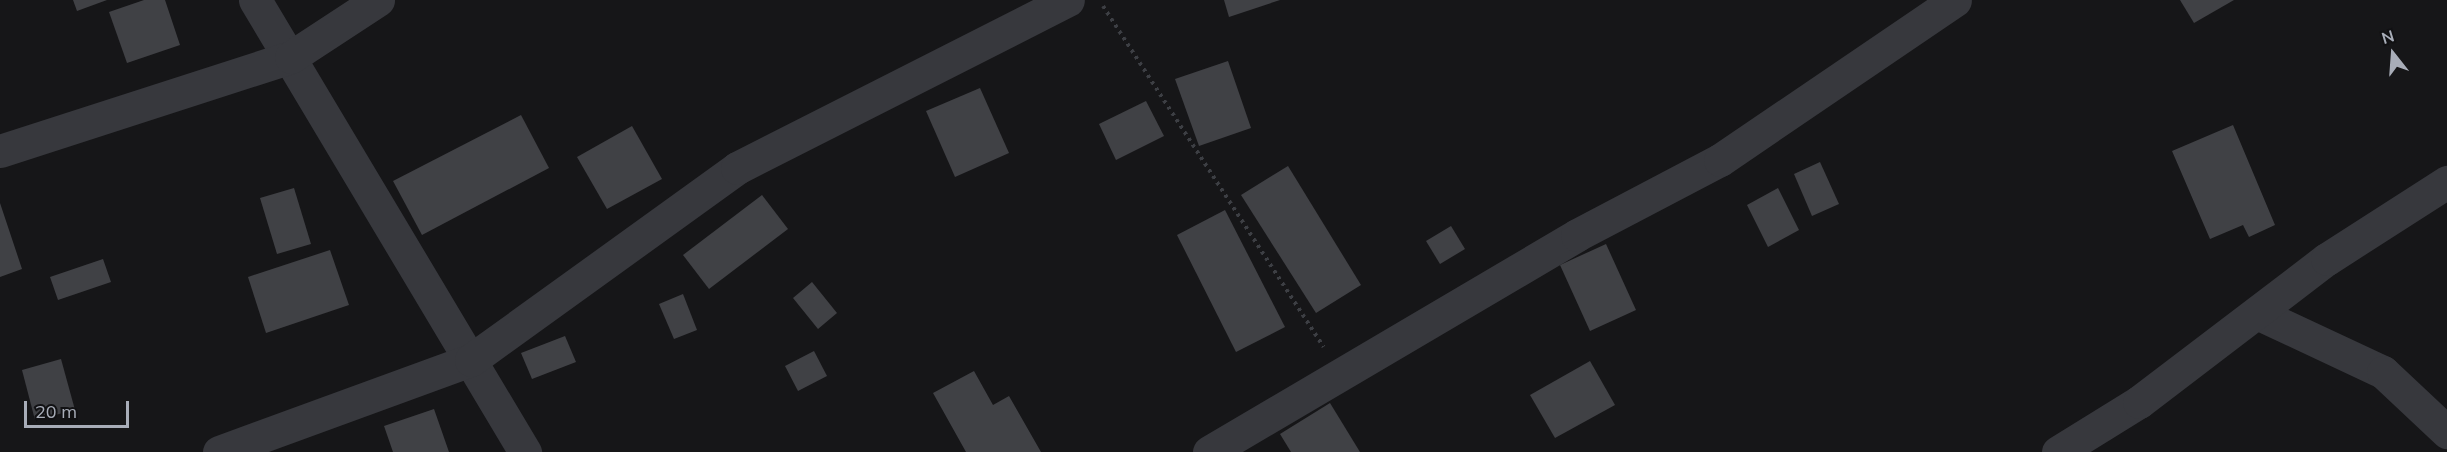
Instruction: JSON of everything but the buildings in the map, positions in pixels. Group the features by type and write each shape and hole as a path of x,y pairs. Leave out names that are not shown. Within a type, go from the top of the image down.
{"street":[{"path":"255,0 525,452"},
{"path":"0,151 291,57 378,0"},
{"path":"219,452 471,360 737,168 1068,0"},
{"path":"1209,452 1343,376 1577,235 1720,160 1955,0"},
{"path":"2058,452 2139,402 2327,259 2447,182"},
{"path":"2257,313 2382,372 2447,432"}],"path":[{"path":"1099,0 1343,376"}]}
